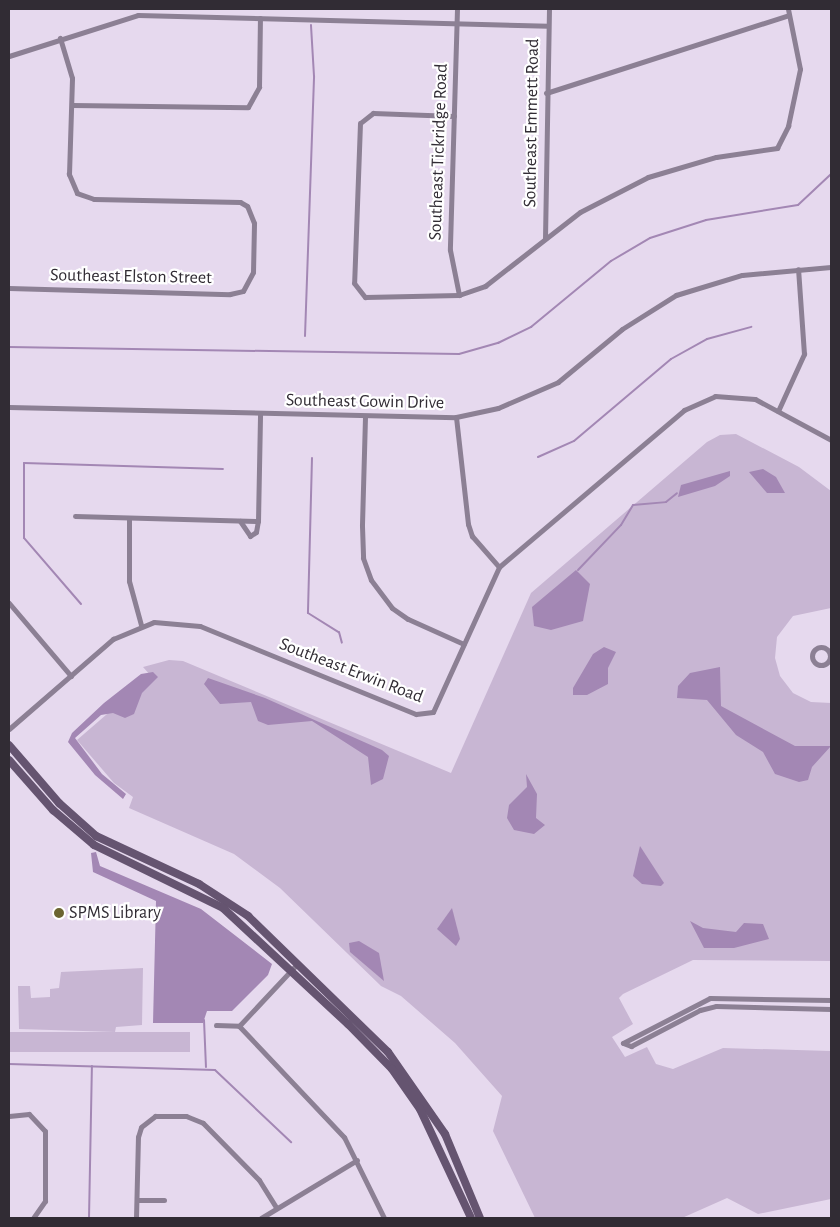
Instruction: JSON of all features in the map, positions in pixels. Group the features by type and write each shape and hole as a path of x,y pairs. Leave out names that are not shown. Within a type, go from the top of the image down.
{"street":[{"name":"Southeast Tickridge Road","path":"457,9 450,250 459,295"},
{"name":"Southeast Emmett Road","path":"546,238 546,93 549,9"},
{"path":"454,116 373,113 360,124 354,283 365,297 459,295 503,275 546,238 605,197 648,177 716,157 777,148 788,126 800,69 788,9"},
{"path":"9,56 138,14 548,26"},
{"path":"546,93 789,15"},
{"path":"60,38 72,78 72,105 248,107 259,87 260,18"},
{"name":"Southeast Elston Street","path":"9,288 230,294 249,284 254,223 247,206 228,201 94,198 76,193 69,174 72,105"},
{"name":"Southeast Gowin Drive","path":"9,407 365,417 456,417 498,408 558,382 622,329 676,294 742,275 831,267"},
{"path":"778,411 804,354 798,269"},
{"name":"Southeast Erwin Road","path":"9,728 113,639 141,625 178,622 200,626 420,715 433,712 499,567 696,402 736,395 778,411 831,440"},
{"path":"240,521 250,536 256,532 258,521 260,414"},
{"path":"365,417 363,558 371,580 392,608 408,619 464,644"},
{"path":"456,417 468,524 472,536 499,567"},
{"path":"75,516 258,521"},
{"path":"129,518 129,581 141,625"},
{"path":"9,603 71,676"},
{"path":"9,744 59,803 96,836 248,916 351,1021 411,1087 445,1134 470,1218"},
{"path":"9,760 53,810 94,845 129,864 215,898"},
{"path":"53,810 59,803"},
{"path":"129,864 132,855"},
{"path":"239,1026 295,966"},
{"path":"744,998 746,1007"},
{"path":"831,1000 704,999 629,1036 624,1046 631,1046 700,1010 746,1007 831,1009"},
{"path":"216,1026 239,1026 326,1114 357,1160 384,1218"},
{"path":"9,1116 22,1112 41,1122 47,1141 43,1210 33,1218"},
{"path":"136,1218 141,1127 155,1116 186,1116 203,1123 234,1151 276,1207"},
{"path":"261,1218 276,1207 357,1160"},
{"path":"457,1176 480,1218"},
{"path":"137,1200 164,1200"}],"shaded area":[{"path":"736,434 799,467 831,491 831,608 793,616 777,637 775,658 780,676 793,693 811,702 831,703 831,961 693,960 623,994 619,998 633,1024 612,1037 625,1057 647,1047 656,1064 673,1069 723,1048 831,1051 831,1199 758,1214 727,1198 682,1218 535,1218 493,1131 502,1096 455,1043 401,996 381,986 280,888 234,854 129,808 133,797 114,783 77,740 151,676 143,667 169,660 183,661 451,773 531,593 707,442 720,435"},
{"path":"763,469 776,477 785,493 767,493 749,472"},
{"path":"730,471 730,476 715,486 678,497 681,485"},
{"path":"576,570 590,584 583,621 551,630 534,626 532,607"},
{"path":"604,647 616,652 608,668 608,684 587,695 573,695 573,688 593,654"},
{"path":"720,667 721,706 795,746 831,746 812,767 808,780 799,782 775,774 763,752 736,735 707,700 677,698 678,686 690,673"},
{"path":"153,672 158,677 142,693 134,714 125,718 113,713 101,715 75,738 102,774 126,794 123,799 95,775 68,742 72,733 104,703 141,674"},
{"path":"208,678 265,698 382,750 389,756 383,779 371,785 368,757 312,721 268,725 258,721 251,702 220,704 204,684"},
{"path":"526,774 537,794 536,818 545,825 534,834 514,830 507,818 509,805 527,787"},
{"path":"640,846 664,883 661,886 642,884 633,876"},
{"path":"96,852 100,866 201,909 272,964 268,975 232,1011 207,1011 203,1023 153,1023 156,901 93,872 91,853"},
{"path":"452,908 460,939 456,946 437,929"},
{"path":"690,921 703,928 736,932 744,923 763,924 769,939 734,948 704,948"},
{"path":"359,941 379,953 384,981 350,952 349,943"},
{"path":"143,968 142,1025 116,1027 115,1032 19,1029 18,986 30,986 31,998 50,997 50,989 59,988 61,972"},
{"path":"9,1032 190,1032 190,1052 9,1052"}],"waterway":[{"path":"305,336 314,76 311,25"},
{"path":"9,347 459,354 498,343 531,327 611,261 650,238 706,220 798,205 831,174"},
{"path":"538,457 574,441 671,359 707,339 751,327"},
{"path":"312,458 308,613 339,632 342,643"},
{"path":"81,604 24,538 24,463 223,469"},
{"path":"578,570 621,525 633,505 666,502 677,493"},
{"path":"204,1020 206,1067"},
{"path":"9,1064 215,1070 291,1142"},
{"path":"89,1218 92,1066"}],"place":[{"name":"SPMS Library","path":"59,913"}]}
